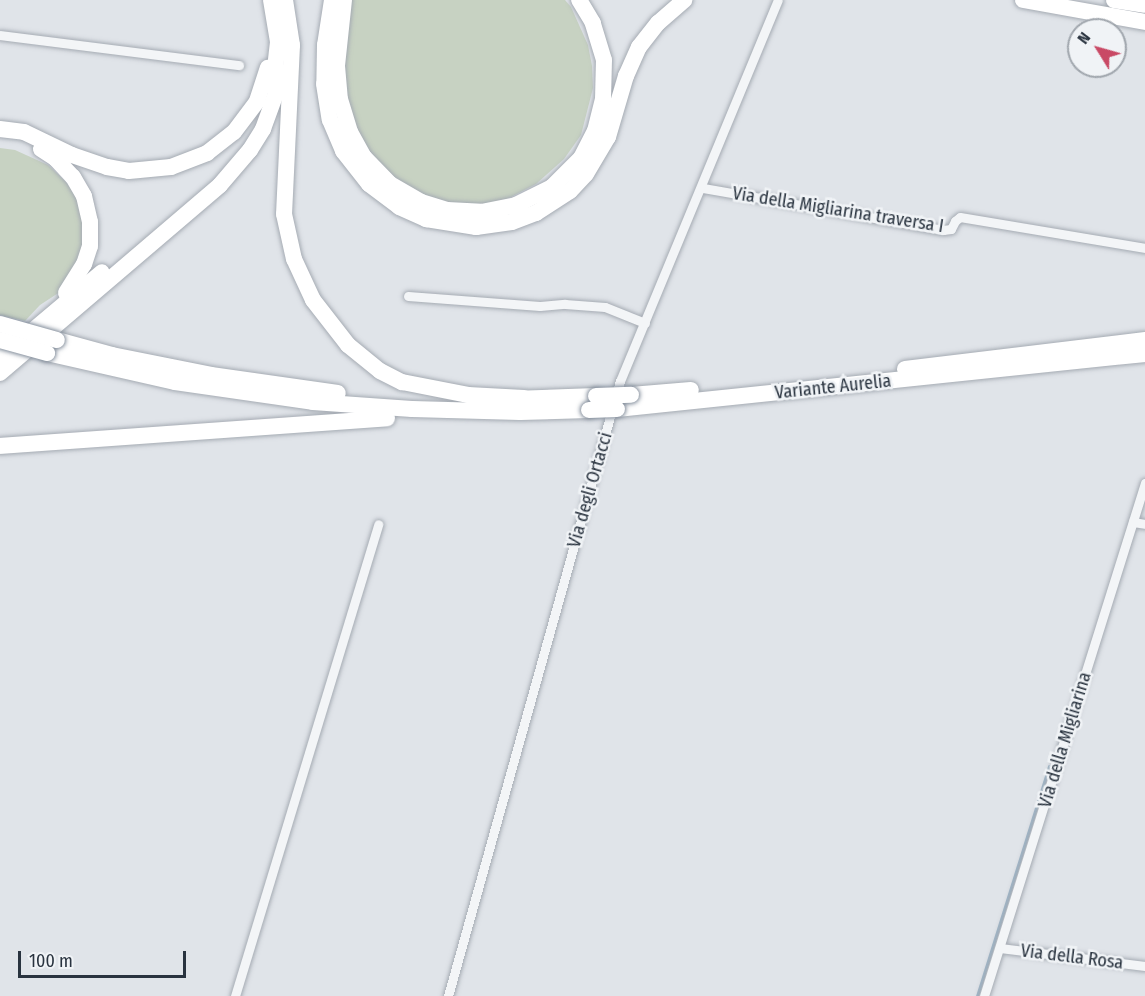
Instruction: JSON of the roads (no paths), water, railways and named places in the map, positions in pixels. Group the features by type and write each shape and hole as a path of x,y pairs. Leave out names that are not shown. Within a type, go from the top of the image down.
{"highway":[{"path":"0,373 220,185 250,150 261,113 260,94 269,65 270,30 264,0"},
{"path":"0,358 208,184 241,149 273,87 278,59 278,32 271,0"},
{"path":"0,129 24,132 87,162 129,171 152,170 184,164 207,153 261,113 281,85 284,31 278,0"},
{"path":"285,0 292,45 283,204 287,234 301,278 334,329 380,371 402,382 522,405"},
{"path":"332,0 325,45 324,84 330,120 343,151 369,184 399,207 433,220 476,226 502,224 528,216 557,201 579,182 604,146 626,76 639,47 658,23 684,0"},
{"path":"344,0 337,66 340,99 350,132 364,157 390,184 421,202 447,210 481,212 516,205 552,187 581,158 595,131 603,100 604,60 593,22 579,0"},
{"path":"1023,0 1145,22"},
{"path":"1114,0 1145,5"},
{"path":"0,138 28,143 55,158 73,177 88,206 91,231 84,264 72,285 40,324"},
{"path":"0,324 52,347 149,377 277,398 394,409 522,405"},
{"path":"0,340 52,347"},
{"name":"Variante Aurelia","path":"592,403 617,409 1143,350"},
{"name":"Variante Aurelia","path":"522,405 592,403 631,395 904,369 1143,350"},
{"path":"0,446 339,420 497,416 522,405"}],"street":[{"name":"Via degli Ortacci","path":"447,996 620,381 703,188 778,0"},
{"path":"0,35 239,65"},
{"name":"Via della Migliarina traversa I","path":"703,188 943,230 951,229 960,217 1145,248"},
{"path":"408,296 540,306 565,304 605,307 645,323"},
{"name":"Via della Migliarina","path":"984,996 1145,483"},
{"path":"1133,522 1145,524"},
{"path":"236,996 378,524"},
{"name":"Via della Rosa","path":"1000,948 1145,966"}],"waterway":[{"path":"977,996 1049,766"}]}
